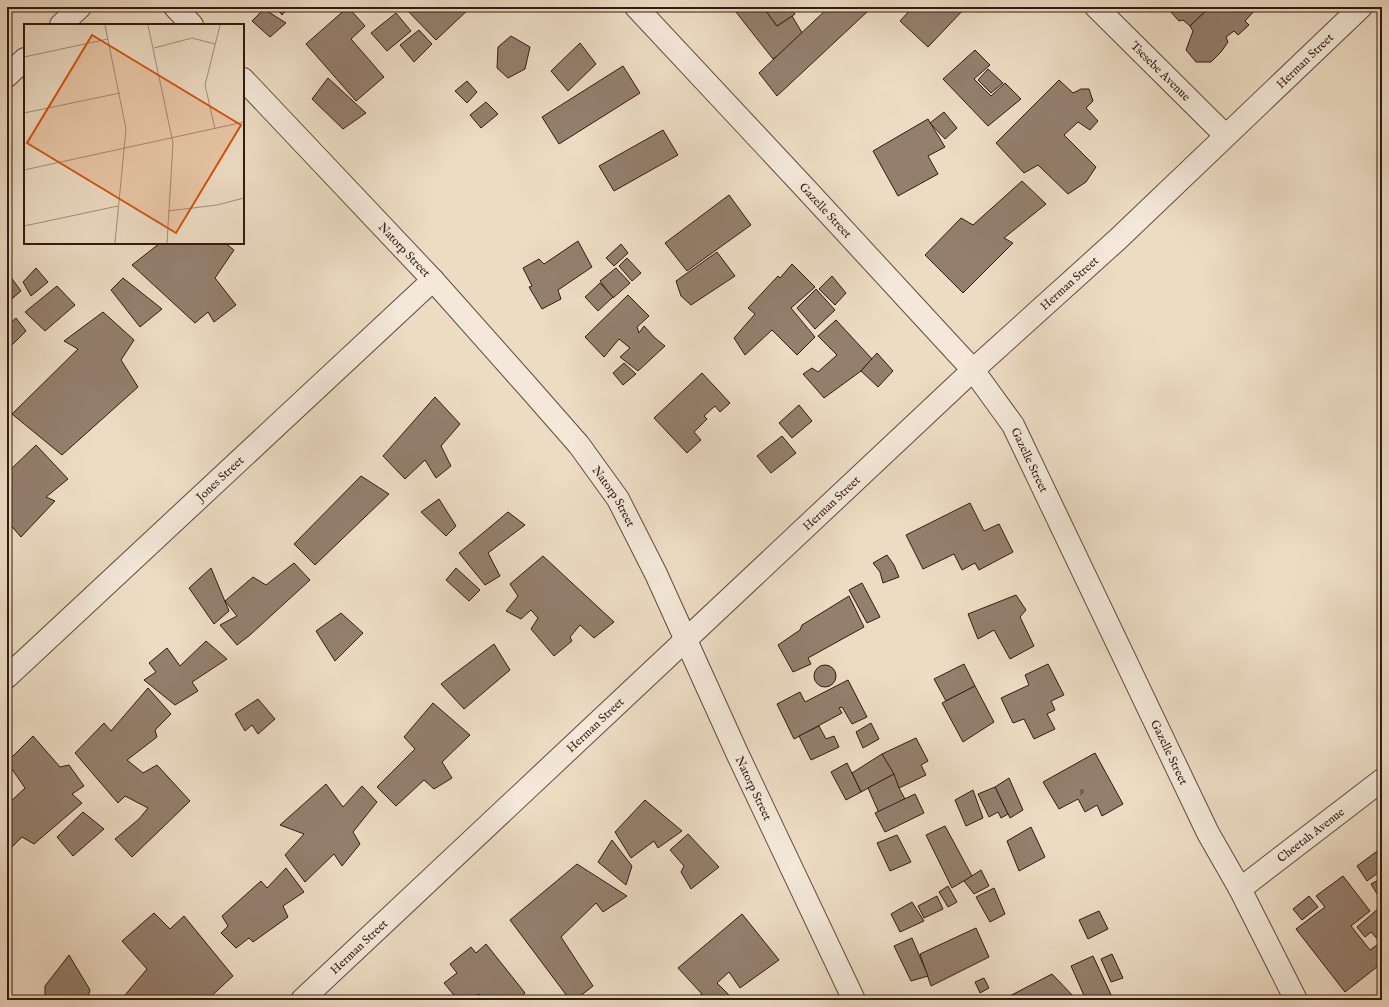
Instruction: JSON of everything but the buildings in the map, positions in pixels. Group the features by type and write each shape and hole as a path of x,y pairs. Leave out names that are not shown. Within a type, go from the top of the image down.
{"street":[{"path":"62,24 80,7"},
{"path":"175,7 191,24"},
{"name":"Gazelle Street","path":"636,7 812,194 973,370 997,401 1016,432 1185,787 1208,833 1240,889 1296,1000"},
{"name":"Tsesebe Avenue","path":"1096,7 1225,136"},
{"name":"Herman Street","path":"302,1000 973,370 1118,239 1362,7"},
{"path":"7,76 24,60"},
{"name":"Natorp Street","path":"244,80 433,280 579,445 599,470 618,499 635,530 737,753 854,1000"},
{"name":"Jones Street","path":"7,677 433,280"},
{"name":"Cheetah Avenue","path":"1240,889 1382,780"}]}
